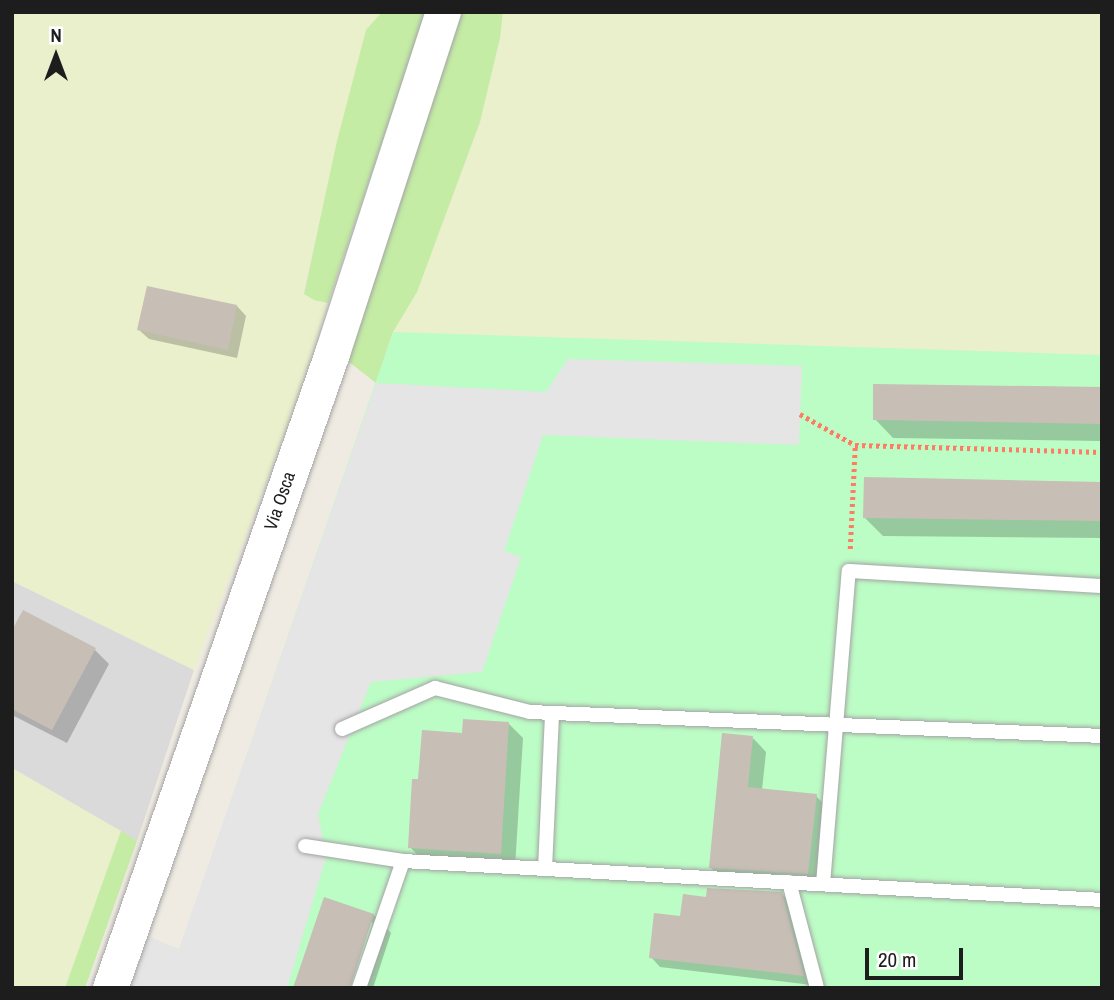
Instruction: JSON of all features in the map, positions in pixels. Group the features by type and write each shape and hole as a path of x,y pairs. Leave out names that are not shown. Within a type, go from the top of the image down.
{"street":[{"name":"Via Osca","path":"110,988 332,353 443,12"}],"lane":[{"path":"823,884 834,725 849,571 1102,586"},
{"path":"342,729 435,688 552,713 1102,736"},
{"path":"545,869 552,713"},
{"path":"305,846 403,861 1102,900"},
{"path":"359,988 403,861"},
{"path":"789,882 817,988"}],"path":[{"path":"800,414 855,445 1102,452"},
{"path":"849,571 855,445"}],"shaded area":[{"path":"568,359 802,366 799,445 543,435 504,551 521,557 482,672 371,682 318,814 326,857 287,988 127,988 145,935 179,949 376,383 546,392"},
{"path":"12,581 194,670 137,841 12,768"}],"green space":[{"path":"12,12 382,12 366,31 306,280 304,294 328,303 289,423 194,670 12,581"},
{"path":"382,12 426,12 328,303 314,300 304,294 337,141 366,30"},
{"path":"457,12 503,12 500,38 480,122 417,292 393,332 376,383 344,358 429,112"},
{"path":"503,12 1102,12 1102,355 393,332 417,292 480,122"},
{"path":"393,332 1102,355 1102,988 166,988"},
{"path":"12,768 121,831 65,988 12,988"},
{"path":"121,831 137,841 85,988 65,988"}],"building":[{"path":"147,286 237,305 228,350 137,330"},
{"path":"873,384 1102,387 1102,424 873,420"},
{"path":"864,477 1102,482 1102,521 863,518"},
{"path":"23,610 96,648 52,730 12,709 12,630"},
{"path":"463,719 509,722 501,854 408,848 412,779 418,779 422,730 462,733"},
{"path":"722,733 753,736 748,787 817,794 808,874 709,868"},
{"path":"707,888 782,892 804,976 649,958 654,913 680,916 683,894 706,897"},
{"path":"324,897 374,914 350,988 293,988"}]}
